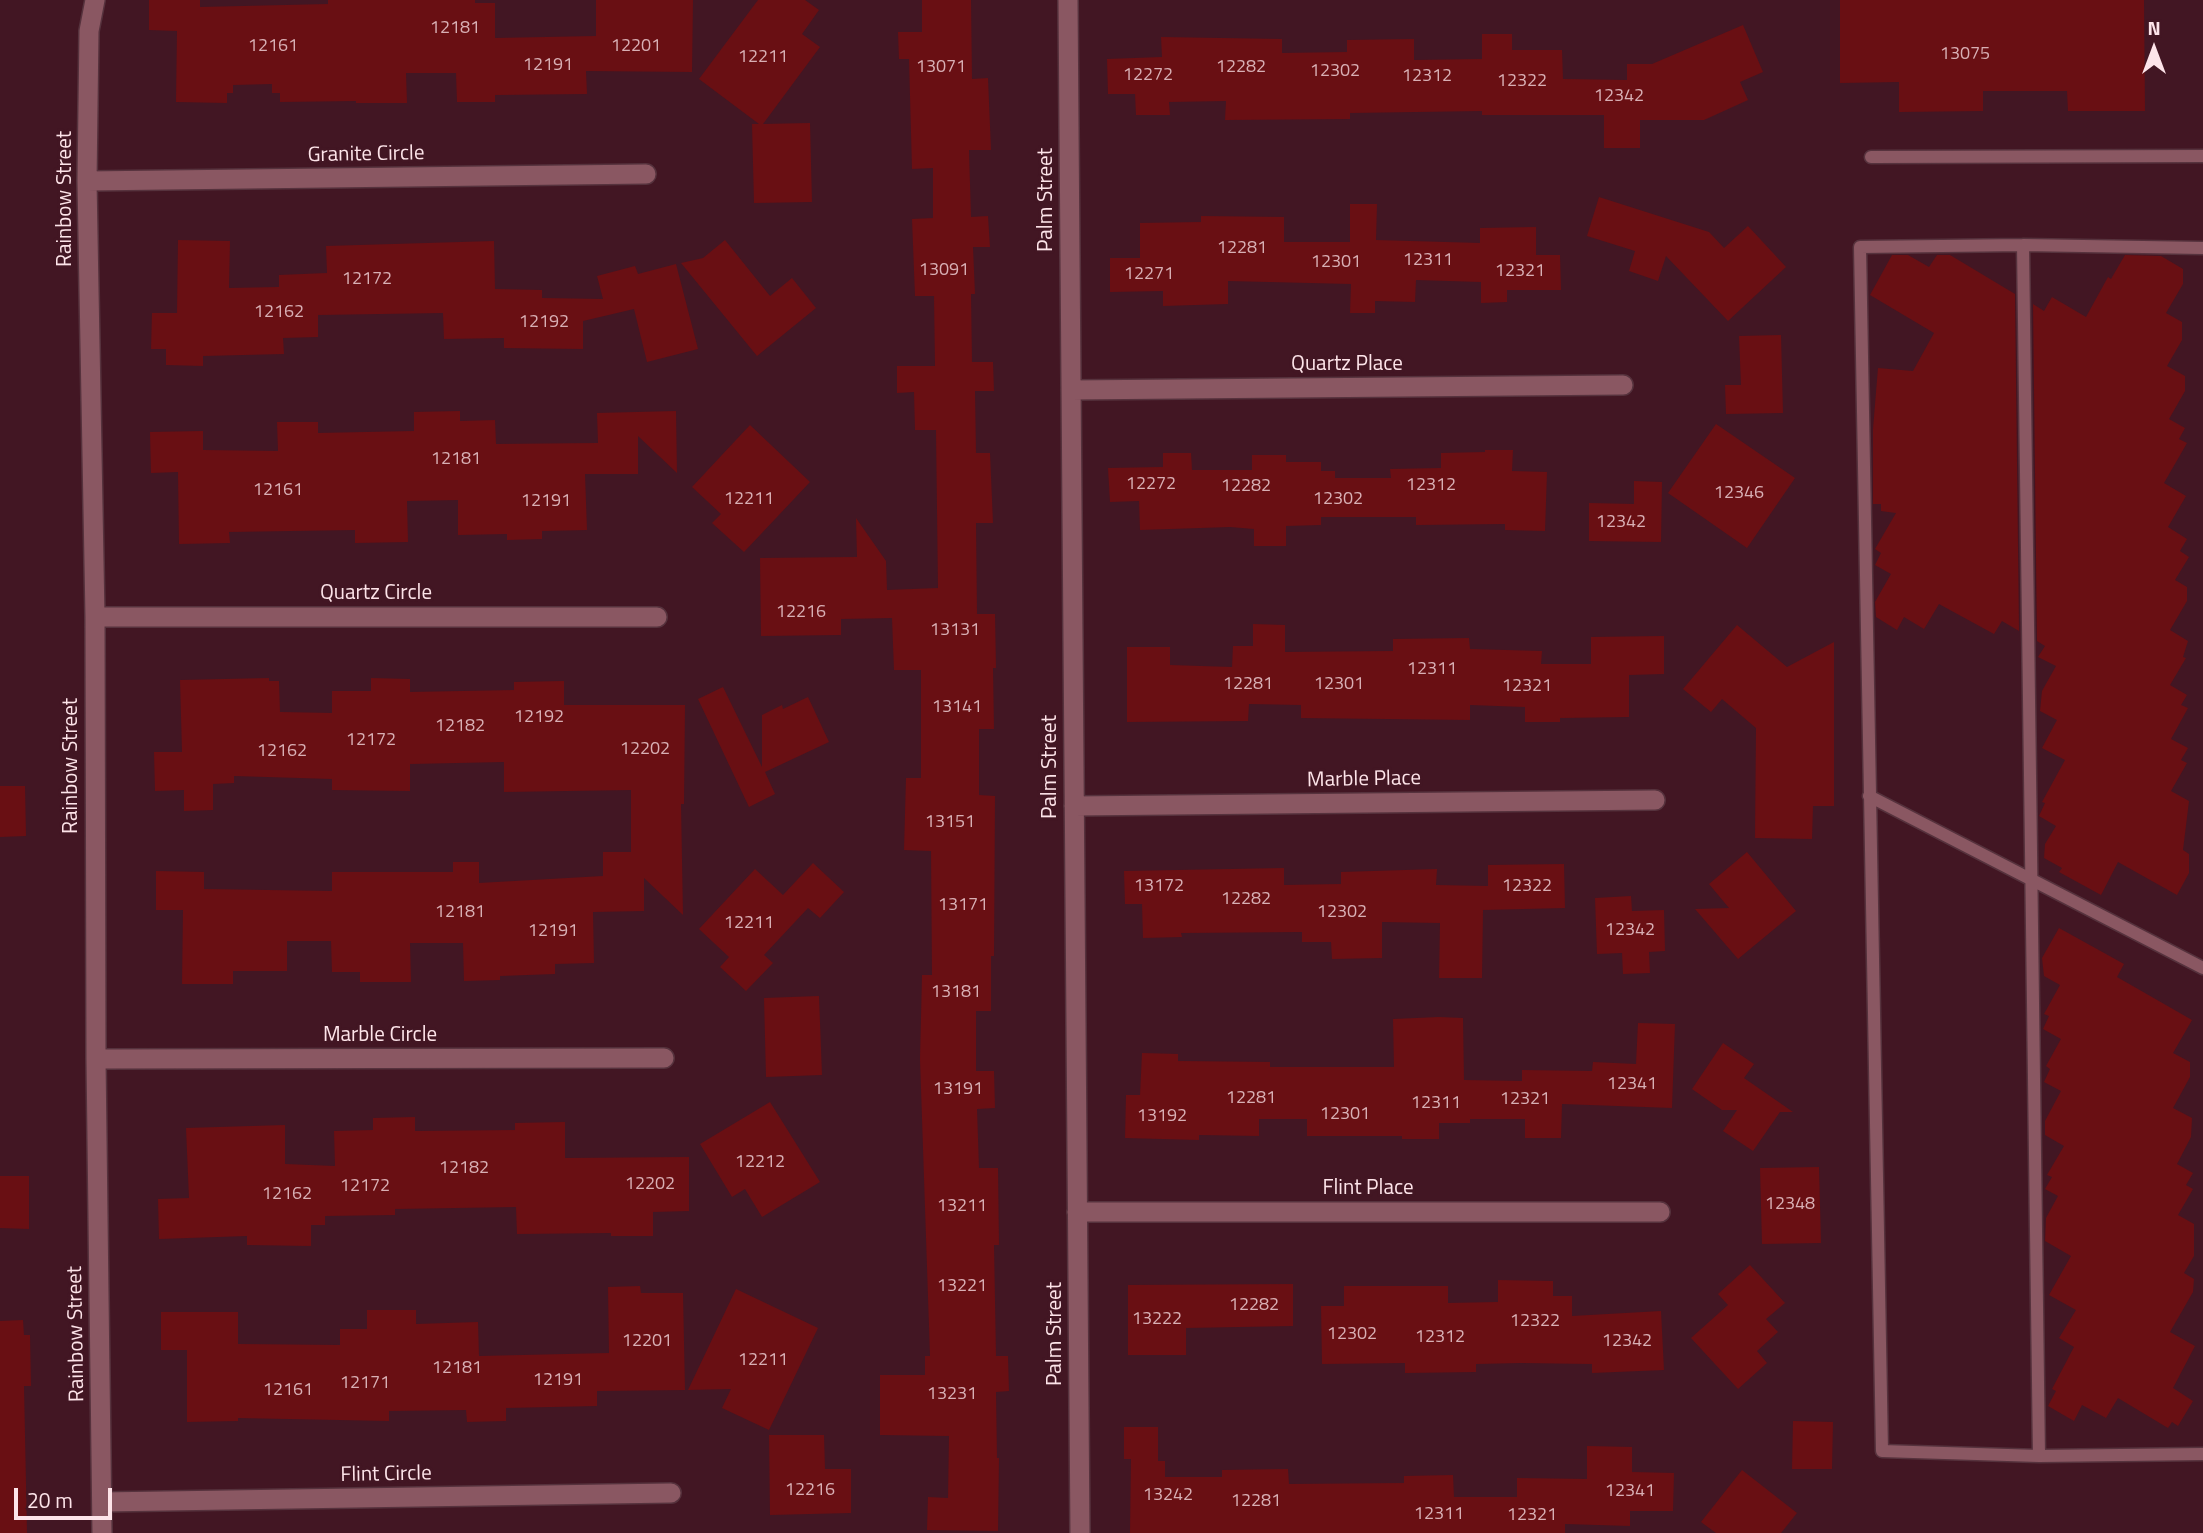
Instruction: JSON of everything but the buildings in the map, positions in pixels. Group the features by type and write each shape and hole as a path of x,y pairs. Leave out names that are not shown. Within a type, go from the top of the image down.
{"street":[{"name":"Rainbow Street","path":"95,0 89,31 88,181 95,617 96,1059 102,1533"},
{"name":"Palm Street","path":"1068,0 1080,1533"},
{"name":"Granite Circle","path":"88,181 646,174"},
{"name":"Quartz Place","path":"1071,390 1623,386"},
{"name":"Quartz Circle","path":"95,617 657,617"},
{"name":"Marble Place","path":"1074,806 1655,800"},
{"name":"Marble Circle","path":"96,1059 664,1058"},
{"name":"Flint Place","path":"1077,1212 1660,1212"},
{"name":"Flint Circle","path":"102,1502 671,1493"}],"lane":[{"path":"1871,158 2203,156"},
{"path":"2023,245 2039,1456"},
{"path":"2203,248 2023,245 1860,247 1882,1451 2039,1456 2203,1454"},
{"path":"1869,796 2203,968"}]}
